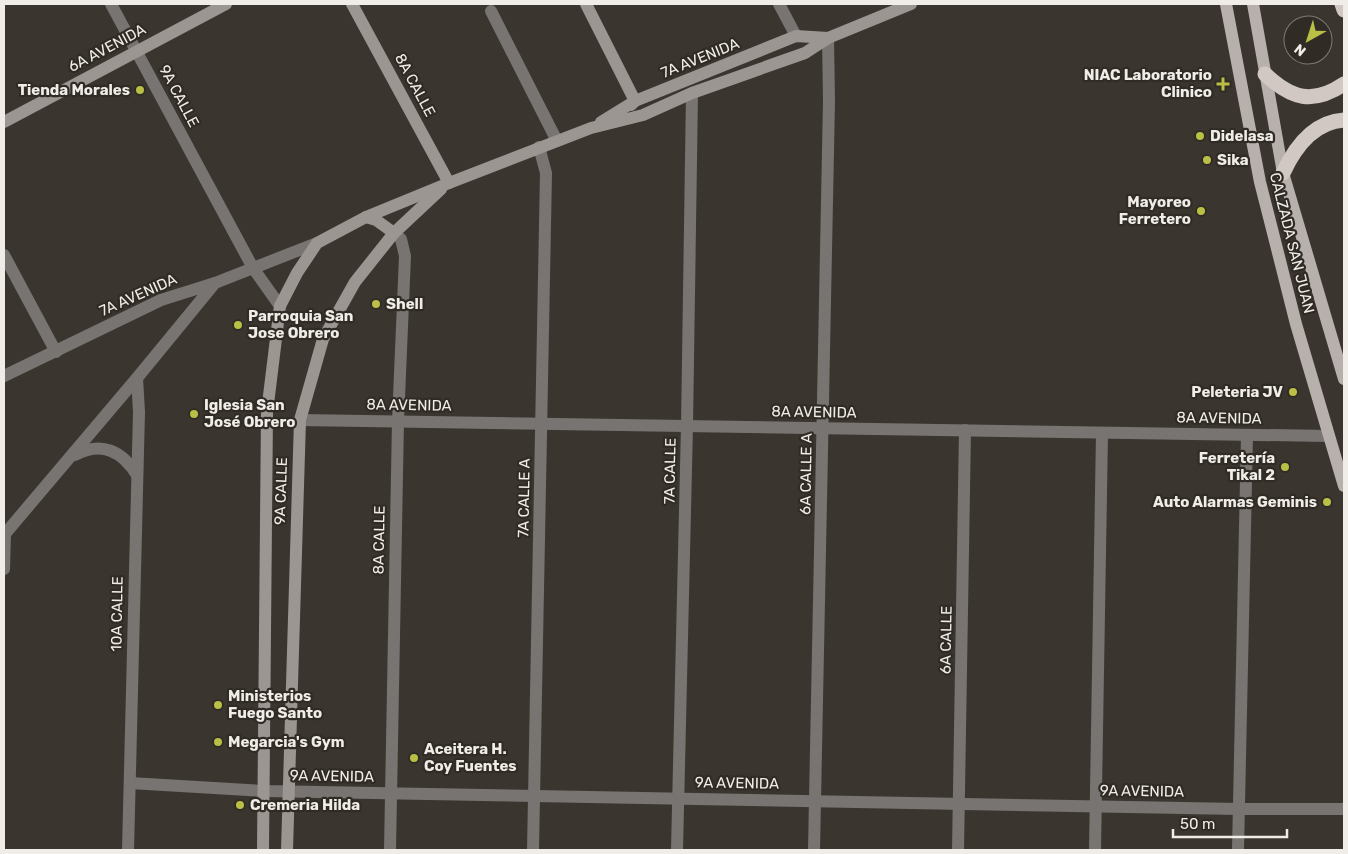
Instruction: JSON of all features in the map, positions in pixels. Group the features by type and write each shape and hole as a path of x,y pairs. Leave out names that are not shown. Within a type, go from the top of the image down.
{"highway":[{"path":"1342,4 1344,10"},
{"path":"1265,74 1278,87 1294,95 1312,98 1330,93 1344,84"},
{"path":"1284,173 1292,154 1304,138 1320,127 1344,120"}],"main road":[{"name":"6A AVENIDA","path":"4,122 226,4"},
{"name":"8A CALLE","path":"352,4 449,183"},
{"path":"586,4 635,101 619,121"},
{"name":"7A AVENIDA","path":"366,217 590,128 643,115 692,93 805,53 828,38 909,4"},
{"name":"CALZADA SAN JUAN","path":"1225,4 1228,26 1246,101 1262,192 1296,324 1344,486"},
{"name":"CALZADA SAN JUAN","path":"1253,4 1284,173 1344,376"},
{"name":"7A AVENIDA","path":"590,128 635,101 796,36 828,38"},
{"name":"9A CALLE","path":"287,850 300,420 323,339 355,282 394,233 449,183"},
{"name":"9A CALLE","path":"263,850 267,412 280,306 297,273 317,243 366,217"},
{"path":"366,217 376,220 394,233"}],"street":[{"name":"9A CALLE","path":"111,4 253,268 280,306"},
{"path":"779,4 796,36"},
{"path":"491,11 556,141"},
{"name":"6A CALLE A","path":"814,850 829,101 828,38"},
{"name":"7A CALLE","path":"677,850 687,426 692,93"},
{"name":"7A CALLE A","path":"533,850 546,173 540,147"},
{"name":"8A CALLE","path":"390,850 398,422 405,256 401,239 394,233"},
{"name":"7A AVENIDA","path":"4,376 161,300 215,283 317,243"},
{"path":"4,255 56,352"},
{"path":"4,569 5,534 138,378 215,283"},
{"name":"10A CALLE","path":"128,850 138,378"},
{"name":"8A AVENIDA","path":"300,420 1328,436"},
{"name":"6A CALLE","path":"958,850 966,430"},
{"path":"1095,850 1102,433"},
{"path":"1238,850 1247,435"},
{"path":"71,457 84,450 100,448 116,452 128,461 137,475"},
{"name":"9A AVENIDA","path":"130,783 264,791 1239,809 1344,808"}],"place":[{"name":"NIAC Laboratorio Clinico","path":"1223,84"},
{"name":"Tienda Morales","path":"140,90"},
{"name":"Didelasa","path":"1200,136"},
{"name":"Sika","path":"1207,160"},
{"name":"Mayoreo Ferretero","path":"1201,211"},
{"name":"Shell","path":"376,304"},
{"name":"Parroquia San Jose Obrero","path":"238,325"},
{"name":"Peleteria JV","path":"1293,392"},
{"name":"Iglesia San José Obrero","path":"194,414"},
{"name":"Ferretería Tikal 2","path":"1285,467"},
{"name":"Auto Alarmas Geminis","path":"1327,502"},
{"name":"Ministerios Fuego Santo","path":"218,705"},
{"name":"Megarcia's Gym","path":"218,742"},
{"name":"Aceitera H. Coy Fuentes","path":"414,758"},
{"name":"Cremeria Hilda","path":"240,805"}]}
